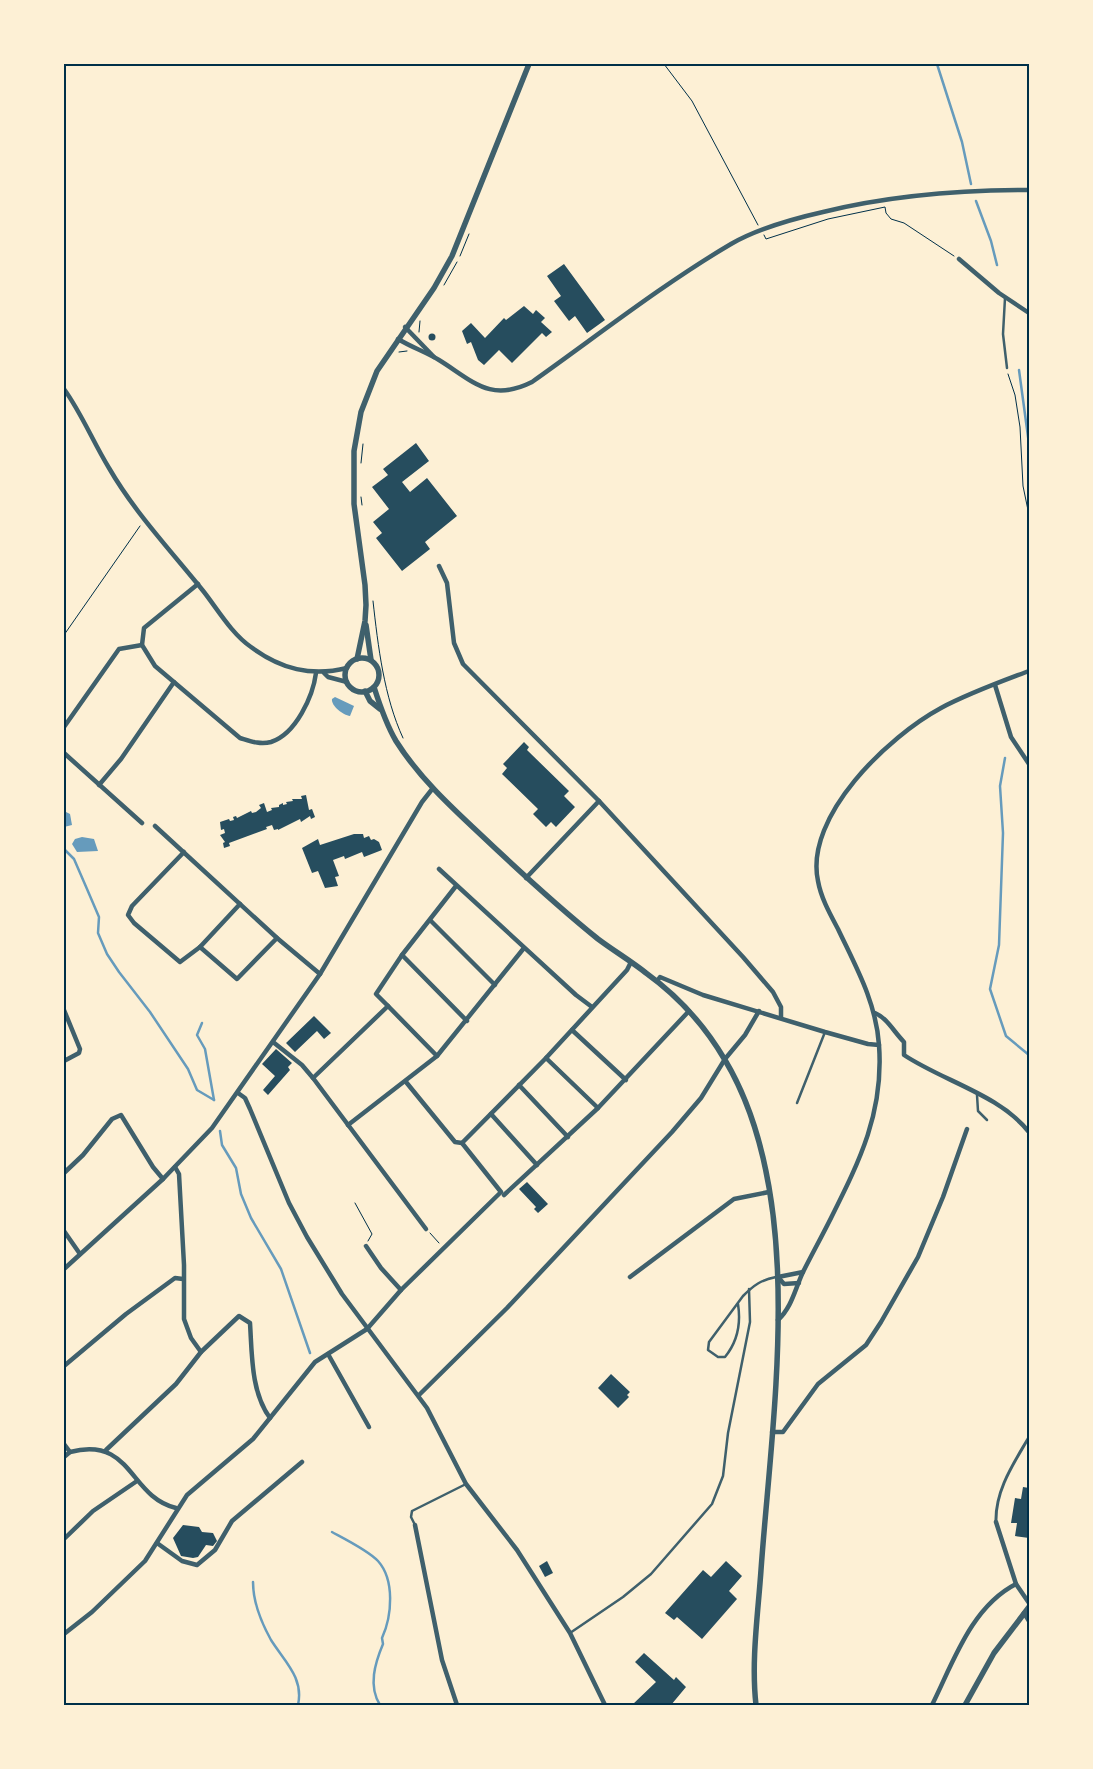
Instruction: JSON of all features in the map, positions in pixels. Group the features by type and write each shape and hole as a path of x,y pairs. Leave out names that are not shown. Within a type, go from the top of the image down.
{"street":[{"path":"529,64 452,256 434,288 397,338 371,384 361,412 354,451 354,504 365,585 365,621 371,660 379,673 374,687 380,709 396,741 433,788 526,878 598,939 657,981 689,1011 725,1059 752,1120 763,1156 769,1192 776,1237 778,1277 778,1320 772,1432 768,1462 757,1623 756,1705"},
{"path":"397,338 435,358 483,389 502,392 519,389 532,382 644,302 732,244 761,230 791,219 884,199 971,190 1029,190"},
{"path":"959,259 1005,298 1029,313"},
{"path":"405,327 418,338 435,358"},
{"path":"64,389 78,409 109,469 145,519 249,646 278,664 295,670 324,673 347,668 357,659 365,621"},
{"path":"439,566 447,583 454,643 462,664 599,801 773,992 782,1007 780,1017"},
{"path":"198,584 144,628 142,645 155,666 240,738 256,743 272,742 289,730 303,710 312,691 316,672"},
{"path":"64,727 119,649 142,645"},
{"path":"357,659 371,660"},
{"path":"347,668 347,682"},
{"path":"778,1320 786,1312 803,1272 852,1176 868,1137 879,1093 879,1045 875,1013 862,977 822,895 817,867 820,840 835,810 862,773 890,744 941,709 1029,671"},
{"path":"324,673 328,677 347,682 356,691 365,691 374,687"},
{"path":"99,785 122,759 174,682"},
{"path":"994,685 1011,737 1029,764"},
{"path":"365,691 370,701 380,709"},
{"path":"64,753 142,823"},
{"path":"64,1269 175,1167 212,1128 320,974 422,802 433,788"},
{"path":"526,878 599,801"},
{"path":"155,826 277,938 320,974"},
{"path":"184,852 132,906 128,915 134,923 180,962 200,947 240,904"},
{"path":"439,870 592,1007"},
{"path":"437,1056 388,1006 374,995 402,955 456,886"},
{"path":"430,920 495,985"},
{"path":"200,947 237,979 277,938"},
{"path":"348,1124 406,1082 437,1056 524,948"},
{"path":"402,955 467,1021"},
{"path":"462,1143 546,1058 627,970 631,962"},
{"path":"657,981 660,976 703,994 825,1032 868,1044 879,1045"},
{"path":"313,1078 388,1006"},
{"path":"64,1010 80,1049 79,1053 64,1061"},
{"path":"504,1195 598,1108 689,1011"},
{"path":"419,1395 507,1308 672,1132 701,1098 725,1059 745,1035 759,1011"},
{"path":"875,1013 883,1016 892,1031 904,1042 904,1055 1012,1115 1029,1132"},
{"path":"572,1030 626,1080"},
{"path":"273,1042 302,1065 313,1078 426,1229"},
{"path":"546,1058 598,1108"},
{"path":"64,1632 92,1612 132,1574 157,1543 176,1508 196,1486 253,1439 316,1362 368,1330 402,1290 501,1192 462,1143 455,1142 406,1082"},
{"path":"519,1085 568,1137"},
{"path":"238,1093 245,1098 289,1203 307,1237 342,1294 419,1395 466,1484 517,1550 570,1633 605,1705"},
{"path":"491,1114 537,1165"},
{"path":"64,1173 83,1155 112,1119 120,1115 153,1167 163,1178"},
{"path":"772,1432 783,1432 818,1384 866,1345 875,1333 918,1257 943,1197 967,1129"},
{"path":"175,1167 179,1174 184,1319 191,1338 201,1352"},
{"path":"630,1277 734,1199 769,1192"},
{"path":"64,1231 80,1254"},
{"path":"366,1246 390,1279 402,1290"},
{"path":"778,1277 803,1272"},
{"path":"778,1277 784,1284 799,1283"},
{"path":"64,1366 140,1303 175,1278 183,1279"},
{"path":"106,1450 176,1384 201,1352 239,1316 250,1323 253,1371 263,1410 270,1418"},
{"path":"328,1354 369,1427"},
{"path":"1029,1437 1002,1488 996,1509 996,1522 1016,1584 1029,1603"},
{"path":"64,1444 70,1452"},
{"path":"64,1457 70,1452 80,1450 106,1450 116,1456 137,1480 168,1506 176,1508"},
{"path":"157,1543 182,1560 197,1565 215,1550 232,1521 302,1462"},
{"path":"64,1539 93,1511 137,1480"},
{"path":"415,1525 442,1660 457,1705"},
{"path":"932,1705 960,1645 1003,1590 1016,1584"},
{"path":"965,1705 994,1653 1029,1607"},
{"path":"1024,1613 1029,1620"}],"lane":[{"path":"1005,298 1003,334 1007,368"},
{"path":"797,1103 825,1032"},
{"path":"977,1095 978,1111 987,1120"},
{"path":"738,1304 741,1321 730,1351 725,1357 718,1357 708,1350 708,1342 749,1290 761,1280 778,1277"},
{"path":"570,1633 623,1597 651,1574 712,1504 723,1476 728,1433 750,1322 749,1290"},
{"path":"415,1525 411,1517 412,1511 466,1484"}],"path":[{"path":"664,64 692,101 708,127 761,230"},
{"path":"766,239 828,219 885,207 886,214 891,220 904,223 959,259"},
{"path":"442,287 453,271 470,229"},
{"path":"418,338 421,319"},
{"path":"397,353 407,351 411,347"},
{"path":"1007,368 1015,395 1019,419 1024,486 1029,515"},
{"path":"361,463 363,440"},
{"path":"361,493 362,509"},
{"path":"64,635 145,519"},
{"path":"373,600 388,693 396,723 404,740"},
{"path":"355,1203 372,1234 366,1246"},
{"path":"426,1229 444,1247"}],"water":[{"path":"335,697 354,706 350,716 335,707 332,699"},
{"path":"64,811 70,814 72,825 64,827"},
{"path":"82,837 94,839 98,851 77,852 72,844 75,839"}],"building":[{"path":"564,264 605,320 587,333 575,316 569,321 554,301 561,296 547,276"},
{"path":"524,306 533,314 536,310 545,318 541,322 552,332 546,337 542,333 512,363 499,350 484,365 478,360 471,342 467,344 462,331 471,323 485,338 504,318 506,320"},
{"path":"432,333 436,337 432,341 428,337"},
{"path":"416,443 429,461 402,482 410,492 427,478 457,516 425,542 430,549 402,571 376,538 382,533 373,522 389,509 372,487 388,475 383,469"},
{"path":"524,742 529,747 527,750 569,791 564,796 575,807 556,827 551,822 546,827 533,814 538,809 502,774 507,768 503,764"},
{"path":"306,795 309,810 312,809 315,817 311,819 310,816 301,822 300,819 278,830 274,830 272,825 266,827 267,829 229,843 230,846 224,848 223,843 225,842 220,835 225,833 224,829 221,830 220,822 229,819 230,821 234,820 233,817 236,816 237,818 251,811 252,813 256,812 261,808 259,805 264,803 267,812 272,810 271,808 293,801 292,799 302,799 301,796"},
{"path":"354,834 363,834 364,838 369,836 371,840 374,839 379,842 382,850 364,857 362,852 345,859 344,856 333,860 339,876 335,877 338,886 325,888 318,871 312,873 302,848 318,839 320,845"},
{"path":"314,1016 331,1033 324,1039 317,1031 295,1052 286,1043"},
{"path":"276,1049 292,1063 288,1067 290,1070 268,1095 263,1090 275,1076 262,1064"},
{"path":"527,1182 548,1204 538,1213 534,1209 536,1207 519,1189"},
{"path":"611,1374 630,1392 627,1395 629,1397 618,1408 598,1388"},
{"path":"1023,1487 1029,1488 1029,1538 1015,1536 1017,1523 1011,1523 1015,1498 1021,1499"},
{"path":"183,1525 199,1527 202,1532 213,1533 217,1541 213,1546 206,1545 198,1557 181,1556 173,1538"},
{"path":"547,1561 553,1573 545,1577 539,1566"},
{"path":"726,1561 742,1576 729,1591 737,1599 702,1639 677,1617 674,1620 665,1613 703,1570 711,1577"},
{"path":"644,1653 674,1680 676,1677 686,1687 671,1705 632,1705 656,1682 635,1662"}],"waterway":[{"path":"937,64 962,142 971,184"},
{"path":"976,201 991,241 997,265"},
{"path":"1019,370 1029,444"},
{"path":"1005,758 1000,786 1003,833 999,945 990,989 1006,1036 1029,1055"},
{"path":"64,849 74,859 99,917 98,933 107,954 150,1012 188,1069 197,1090 214,1100"},
{"path":"202,1023 197,1035 205,1049 214,1100"},
{"path":"220,1131 222,1145 236,1168 241,1194 251,1218 281,1269 310,1353"},
{"path":"332,1532 374,1557 387,1578 390,1609 382,1638 383,1644 374,1674 374,1690 380,1705"},
{"path":"253,1582 256,1604 264,1626 296,1678 299,1695 298,1705"}]}
